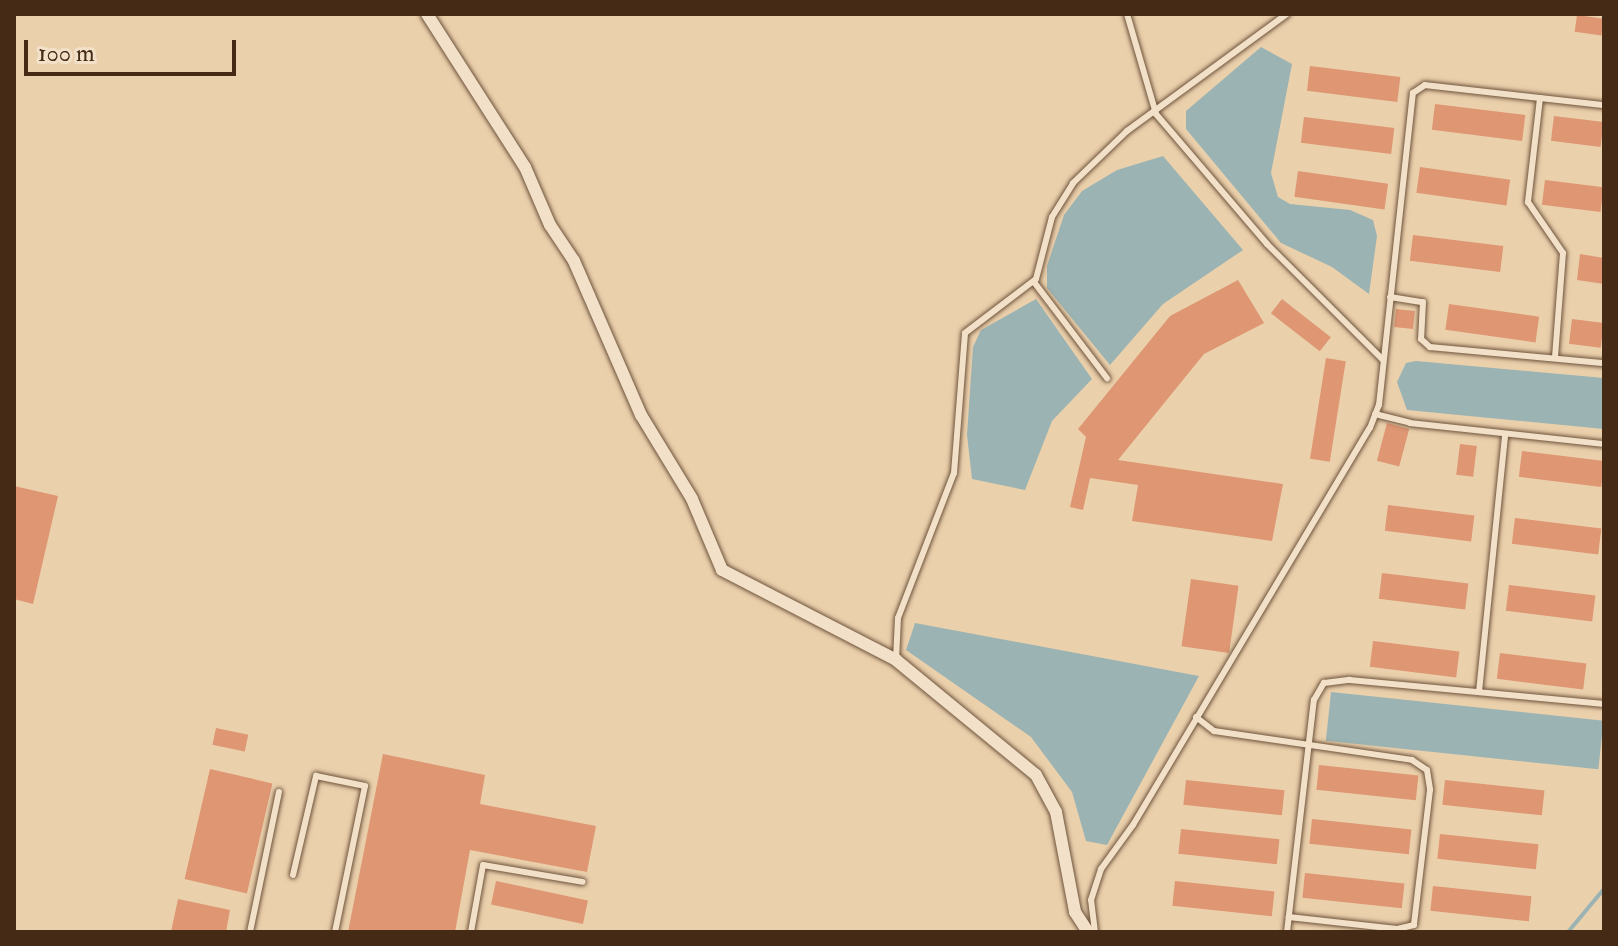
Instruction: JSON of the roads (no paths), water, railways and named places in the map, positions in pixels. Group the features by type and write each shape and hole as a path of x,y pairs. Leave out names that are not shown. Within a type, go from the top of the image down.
{"street":[{"path":"427,14 529,176 550,225 574,261 641,415 692,499 722,570 896,660 1036,775 1056,812 1075,912 1088,932"}],"lane":[{"path":"1127,14 1156,114 1267,244 1383,360"},
{"path":"896,660 898,618 954,473 963,338 979,318 1034,282 1059,201 1127,131 1156,114 1287,14"},
{"path":"1095,932 1091,900 1101,869 1196,717 1375,414 1413,93 1425,85 1604,105"},
{"path":"1540,98 1528,202 1563,253 1555,358"},
{"path":"1034,282 1107,378"},
{"path":"1390,297 1423,302 1421,339 1430,347 1604,363"},
{"path":"1375,414 1505,434 1604,444"},
{"path":"1479,692 1505,434"},
{"path":"1287,932 1314,700 1331,681 1604,704"},
{"path":"1196,717 1214,731 1412,760 1427,770 1430,790 1418,916 1412,927 1397,929 1289,917"},
{"path":"293,875 316,776 365,786 335,932"},
{"path":"250,932 279,792"},
{"path":"471,932 483,865 583,882"}],"water":[{"path":"1261,47 1292,64 1271,173 1278,197 1290,204 1350,210 1373,220 1377,236 1369,294 1332,267 1281,243 1186,129 1186,111"},
{"path":"1163,156 1243,250 1163,304 1110,365 1047,288 1047,266 1064,215 1082,191 1117,170"},
{"path":"1036,299 1092,379 1052,421 1025,490 972,479 967,435 973,347 981,330"},
{"path":"1416,361 1604,378 1604,429 1407,410 1397,382 1406,363"},
{"path":"915,623 1199,676 1107,845 1086,841 1072,792 1031,737 906,650"},
{"path":"1331,692 1603,721 1598,769 1326,741"}],"waterway":[{"path":"1568,932 1604,889"}]}
